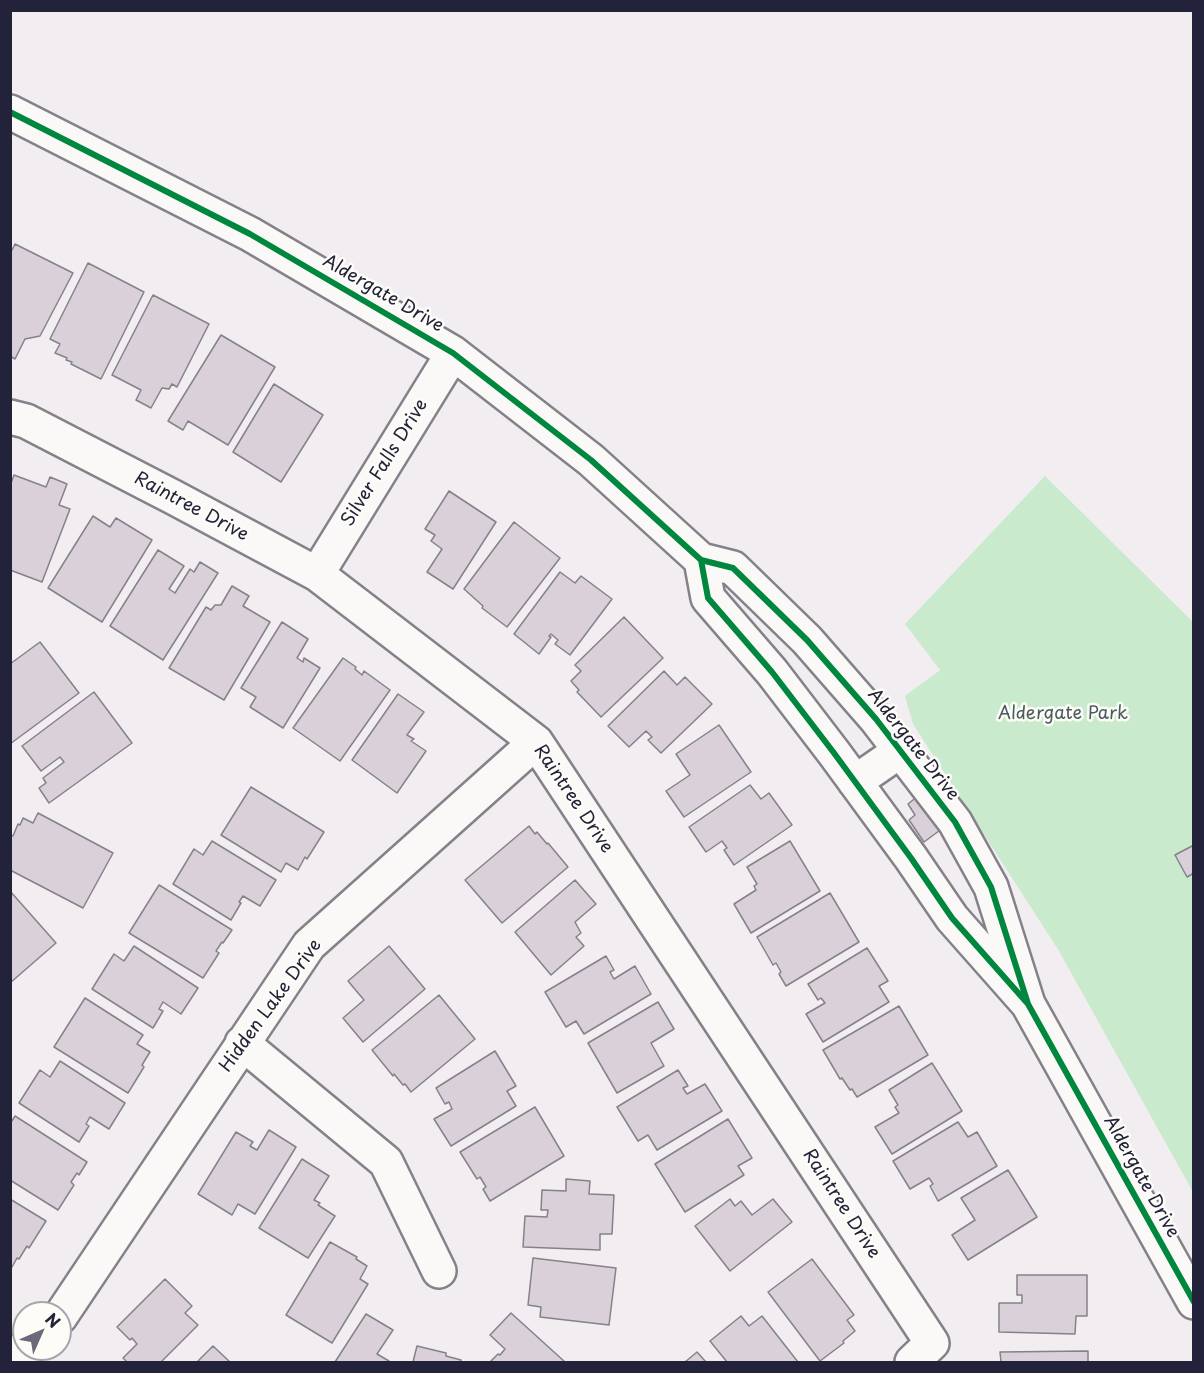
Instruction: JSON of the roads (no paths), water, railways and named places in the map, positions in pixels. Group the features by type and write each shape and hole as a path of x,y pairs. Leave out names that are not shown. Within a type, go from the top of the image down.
{"street":[{"name":"Aldergate Drive","path":"10,112 250,234 453,353 591,460 701,560 733,568 807,640 876,719 955,822 991,887 1028,1004 1194,1302"},
{"name":"Silver Falls Drive","path":"317,574 453,353"},
{"name":"Raintree Drive","path":"10,417 26,421 317,574 536,742 922,1353"},
{"name":"Aldergate Drive","path":"701,560 708,598 772,672 911,858 952,918 1028,1004"},
{"name":"Hidden Lake Drive","path":"71,1301 309,945 536,742"},
{"path":"855,782 900,751"},
{"path":"242,1043 386,1162 440,1271"},
{"path":"10,1352 23,1362"}],"park label":[{"name":"Aldergate Park","path":"1063,714"}]}
